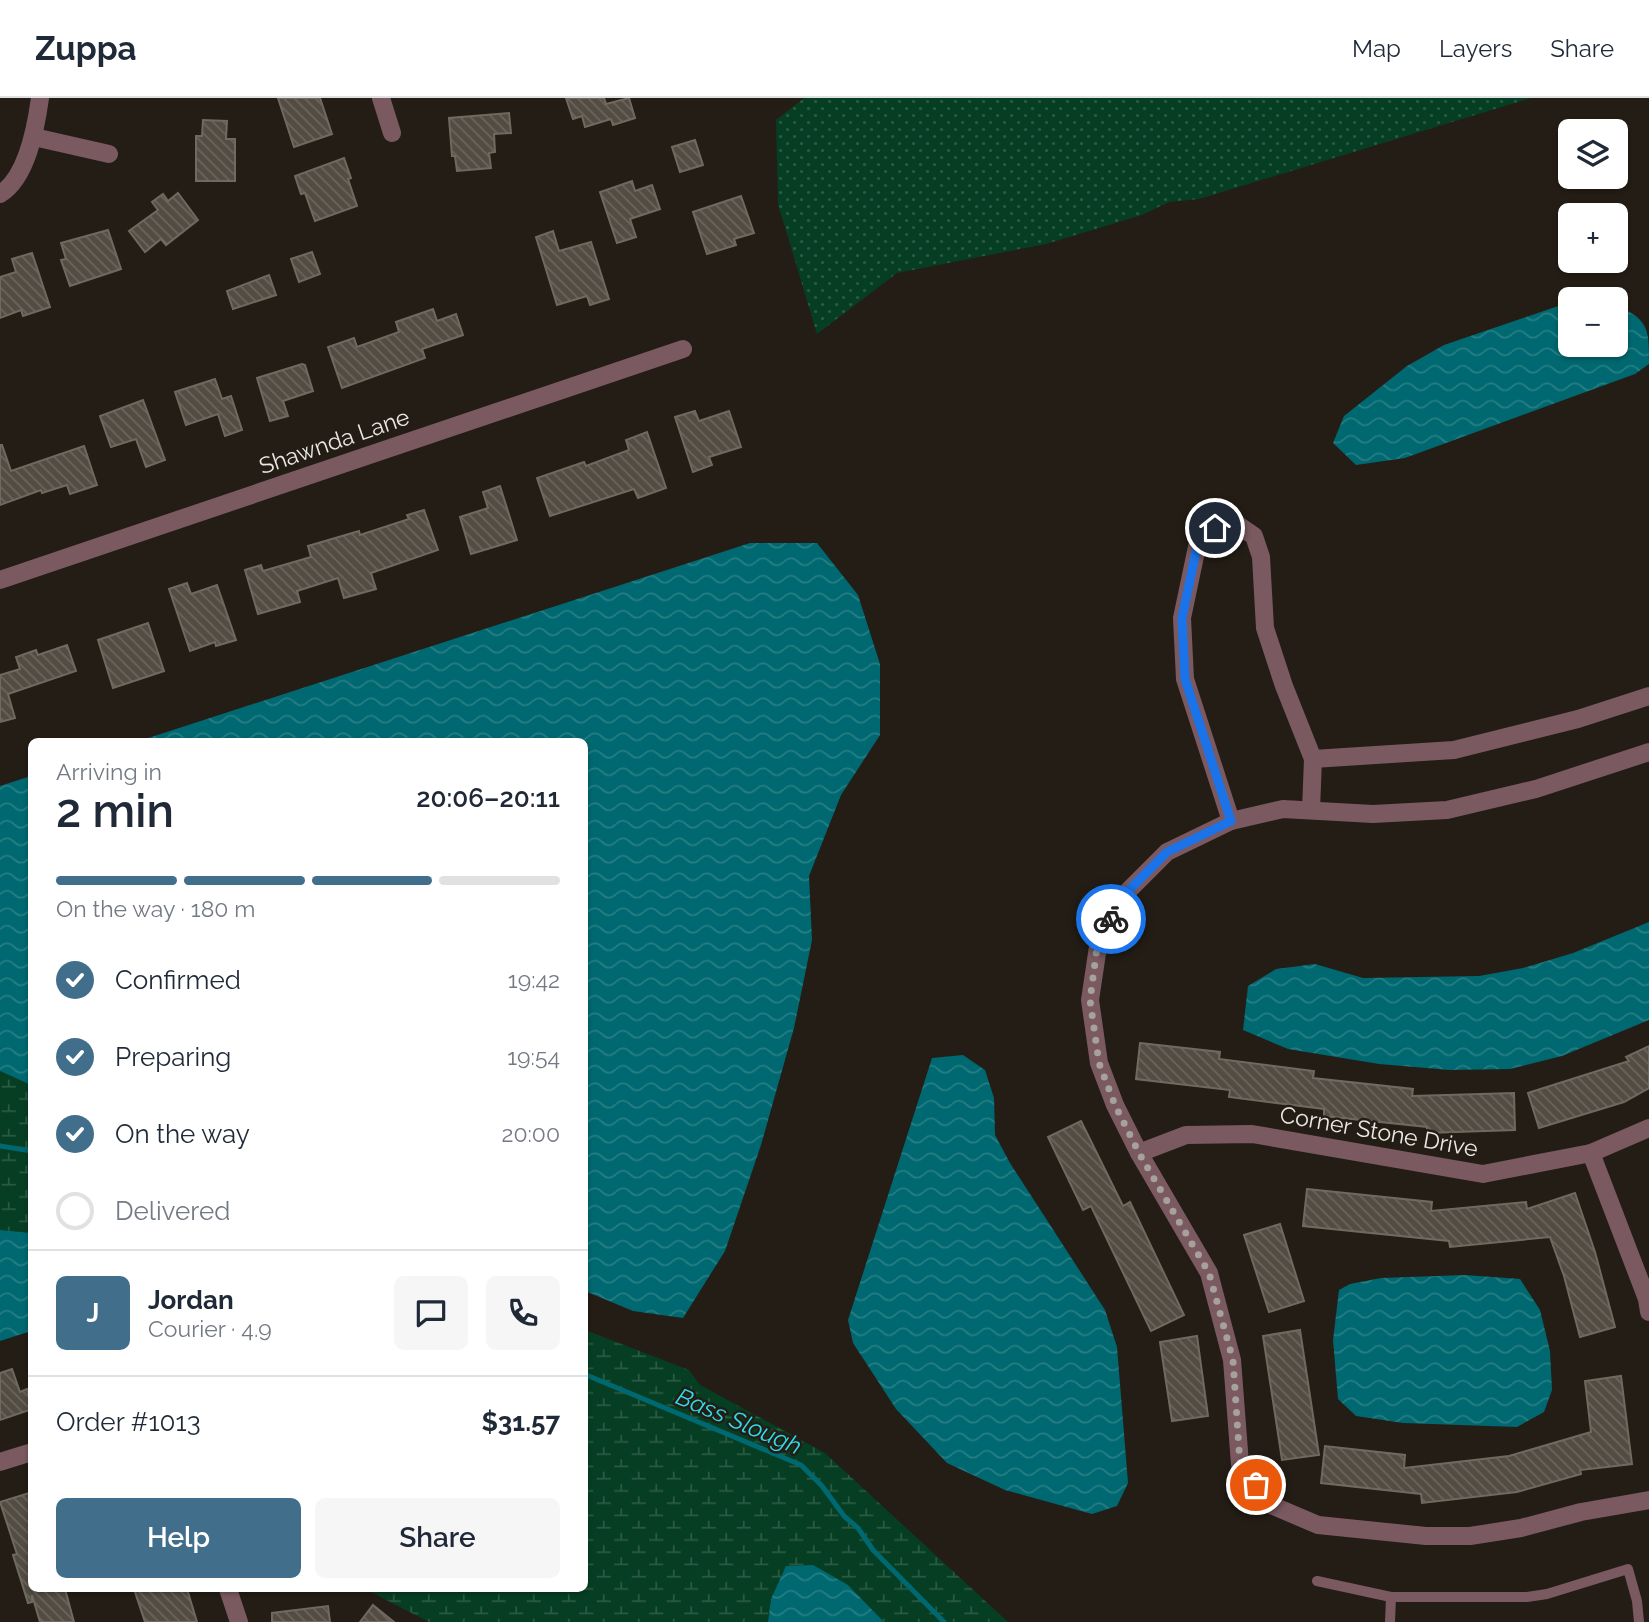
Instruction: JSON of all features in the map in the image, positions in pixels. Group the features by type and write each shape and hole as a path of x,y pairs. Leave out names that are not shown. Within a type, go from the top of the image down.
{"street":[{"path":"0,194 11,188 34,137 40,98"},
{"path":"381,98 392,133"},
{"path":"34,137 109,154"},
{"name":"Shawnda Lane","path":"0,580 683,349"},
{"path":"1231,821 1185,679 1182,618 1198,542 1215,528 1238,525 1254,536 1261,557 1265,628 1284,686 1313,759 1311,810"},
{"path":"1313,759 1454,750 1578,719 1649,696"},
{"path":"1649,752 1536,789 1447,810 1374,814 1283,809 1231,821 1167,852 1127,892 1098,940 1090,1000 1099,1063 1115,1105 1139,1153 1209,1273 1233,1360 1240,1464 1271,1505 1318,1525 1426,1536 1470,1535 1521,1528 1581,1512 1649,1500"},
{"name":"Corner Stone Drive","path":"1139,1153 1186,1135 1252,1134 1483,1174 1591,1153 1649,1128"},
{"path":"1591,1153 1647,1299 1649,1312"},
{"path":"0,1462 28,1453"},
{"path":"229,1592 239,1622"}],"lane":[{"path":"1317,1581 1391,1597 1527,1597 1547,1594 1628,1569 1637,1601 1639,1622"},
{"path":"1390,1622 1391,1597"}],"green space":[{"path":"804,98 1531,98 1199,199 1169,202 1142,215 1046,244 897,273 817,334 778,204 776,120"},
{"path":"0,1071 28,1084 28,1233 0,1230"},
{"path":"588,1331 689,1370 700,1385 825,1453 1008,1622 884,1622 848,1585 771,1599 768,1622 429,1622 371,1592 588,1592"}],"water":[{"path":"1558,306 1558,357 1628,357 1628,311 1645,326 1649,364 1635,374 1405,458 1356,465 1333,443 1344,416 1407,366 1444,345"},
{"path":"750,543 817,543 858,595 880,664 880,735 841,795 809,876 812,940 794,1028 761,1145 725,1251 683,1318 633,1311 588,1292 588,738 148,738"},
{"path":"28,777 28,1084 0,1071 0,786"},
{"path":"1649,922 1649,1020 1562,1056 1510,1069 1450,1070 1379,1064 1288,1049 1243,1030 1248,986 1276,969 1315,964 1363,978 1479,976 1523,968 1573,953"},
{"path":"963,1055 985,1070 994,1098 995,1135 1010,1163 1105,1310 1117,1347 1128,1483 1117,1506 1092,1514 1005,1490 947,1463 896,1409 853,1343 848,1320 932,1058"},
{"path":"0,1230 28,1233 28,1332 0,1341"},
{"path":"1465,1275 1520,1279 1540,1310 1550,1351 1552,1390 1544,1412 1517,1427 1403,1423 1356,1416 1338,1399 1333,1340 1339,1290 1350,1284 1381,1278"},
{"path":"813,1565 848,1585 884,1622 768,1622 771,1599 786,1566"}],"building":[{"path":"278,98 320,98 332,134 294,147"},
{"path":"566,98 604,98 606,104 629,98 635,118 613,125 611,119 585,127 582,116 573,119"},
{"path":"509,113 511,133 494,134 495,152 489,153 491,168 457,171 455,156 452,156 449,118"},
{"path":"203,120 227,121 226,139 235,139 235,181 196,181 196,136 202,136"},
{"path":"695,140 703,165 680,172 672,147"},
{"path":"344,158 357,206 315,221 305,193 301,194 295,176"},
{"path":"632,181 635,191 652,185 660,209 630,219 636,237 617,243 600,192"},
{"path":"178,193 198,220 166,245 161,239 145,252 129,231 158,210 152,202 163,194 168,201"},
{"path":"741,196 754,233 734,239 736,245 707,254 693,212"},
{"path":"108,230 121,269 70,286 61,260 66,259 61,243"},
{"path":"553,231 559,251 591,242 609,299 590,305 587,296 557,305 536,237"},
{"path":"312,252 320,274 299,282 291,259"},
{"path":"32,253 50,307 23,316 21,310 0,318 0,277 16,272 12,259"},
{"path":"269,275 276,295 233,309 227,291"},
{"path":"433,309 437,321 456,314 463,335 422,349 425,358 342,388 328,347 354,338 357,347 399,332 396,322"},
{"path":"305,365 313,391 283,401 288,416 270,421 257,378"},
{"path":"215,379 222,399 231,396 242,430 225,436 218,414 186,425 175,392"},
{"path":"143,400 165,460 146,467 136,439 111,447 100,416"},
{"path":"695,411 699,421 729,411 741,447 709,457 712,465 693,472 675,417"},
{"path":"647,432 666,488 638,498 634,489 550,516 537,478 584,462 586,466 629,450 626,440"},
{"path":"0,445 11,471 84,446 97,485 70,494 67,485 42,493 41,490 0,505"},
{"path":"500,486 517,540 471,554 460,517 488,508 483,492"},
{"path":"424,510 438,550 371,573 376,589 344,598 338,578 297,591 300,602 258,614 245,570 261,565 263,571 311,557 308,546 359,531 360,535 409,519 407,515"},
{"path":"187,583 191,594 217,585 236,640 216,646 215,642 190,651 169,589"},
{"path":"148,623 164,671 113,688 98,640"},
{"path":"67,645 76,671 8,694 15,718 0,722 0,675 20,669 16,657 36,650 38,655"},
{"path":"1140,1043 1220,1052 1219,1059 1314,1071 1313,1078 1413,1089 1412,1096 1514,1093 1515,1130 1427,1133 1427,1127 1324,1116 1324,1109 1229,1097 1230,1090 1136,1079"},
{"path":"1649,1046 1649,1088 1624,1102 1539,1128 1528,1093 1629,1061 1626,1057"},
{"path":"1081,1121 1123,1206 1130,1202 1184,1315 1151,1331 1091,1206 1083,1210 1048,1137"},
{"path":"1307,1189 1432,1202 1431,1211 1526,1202 1527,1209 1575,1193 1595,1252 1615,1327 1580,1337 1564,1276 1550,1237 1450,1247 1449,1241 1303,1226"},
{"path":"1280,1224 1304,1301 1269,1312 1244,1235"},
{"path":"1300,1330 1319,1455 1282,1460 1263,1336"},
{"path":"1197,1336 1208,1416 1172,1421 1160,1342"},
{"path":"12,1369 20,1392 27,1389 28,1410 0,1420 0,1373"},
{"path":"1621,1376 1632,1464 1580,1470 1581,1474 1517,1492 1422,1503 1421,1494 1321,1483 1325,1446 1405,1455 1404,1468 1509,1456 1591,1432 1585,1381"},
{"path":"28,1493 28,1592 66,1592 74,1622 40,1622 32,1595 32,1602 28,1603 13,1555 17,1554 0,1502"},
{"path":"135,1592 188,1592 197,1622 145,1622"},
{"path":"373,1605 394,1622 360,1622"},
{"path":"328,1606 330,1622 272,1622 272,1613"}],"waterway":[{"name":"Bass Slough","path":"0,1146 28,1150"},
{"name":"Bass Slough","path":"588,1376 801,1465 822,1486 844,1516 858,1528 873,1550 944,1622"}],"way so far":[{"path":"1111,919 1098,940 1090,1000 1099,1063 1115,1105 1139,1153 1209,1273 1233,1360 1240,1464 1256,1485"}],"route":[{"path":"1111,919 1127,892 1167,852 1231,821 1185,679 1182,618 1198,542 1215,528"}]}
